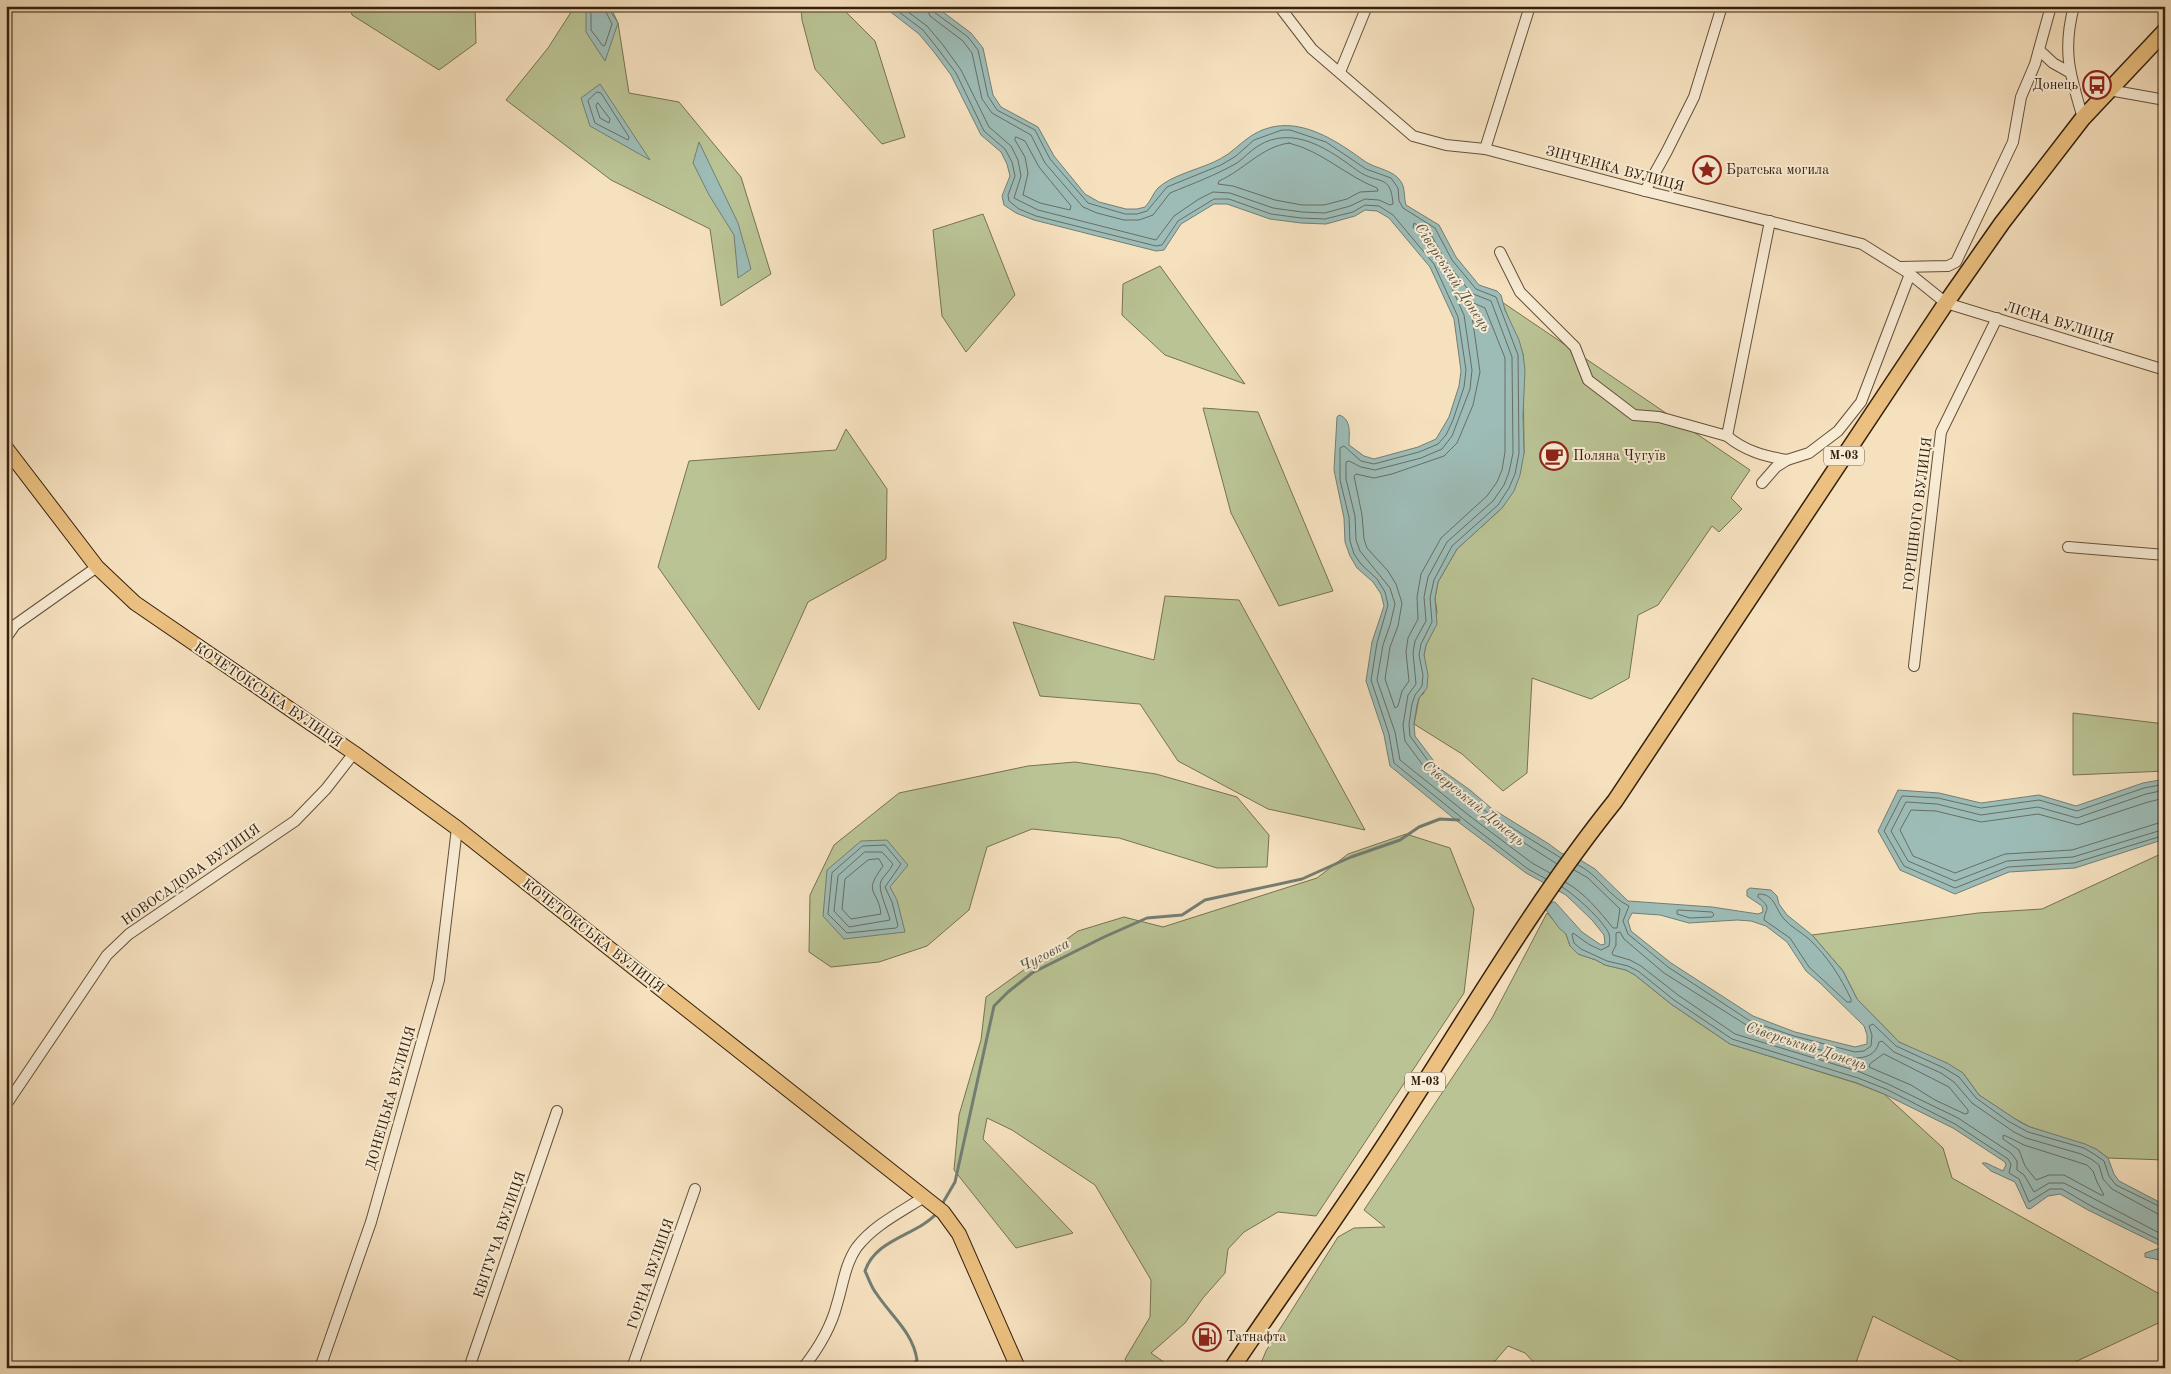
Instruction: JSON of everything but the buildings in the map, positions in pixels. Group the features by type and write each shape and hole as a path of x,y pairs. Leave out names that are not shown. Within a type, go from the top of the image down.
{"highway":[{"name":"М-03","path":"1232,1368 1391,1135 1540,904 1580,845 1620,794 1946,304 2002,223 2083,118 2165,30"}],"main road":[{"name":"КОЧЕТОКСЬКА ВУЛИЦЯ","path":"6,448 97,567 129,598 354,753 458,828 939,1209 959,1234 1018,1368"}],"street":[{"name":"ЗІНЧЕНКА ВУЛИЦЯ","path":"1279,6 1312,49 1413,136 1446,145 1485,149 1645,191 1862,244 1910,274 1946,304"},
{"path":"1340,72 1367,6"},
{"path":"1485,149 1530,6"},
{"path":"1645,191 1668,151 1694,97 1722,6"},
{"path":"1899,267 1948,266 1956,262 2014,142 2021,97 2039,50 2051,6"},
{"path":"2074,6 2068,36 2069,72 2083,118"},
{"path":"2039,50 2053,63 2069,72"},
{"path":"2109,90 2165,100"},
{"path":"1727,436 1770,221"},
{"path":"1500,252 1520,292 1575,348 1588,380 1634,416 1659,417 1727,436 1740,447 1787,460"},
{"path":"1762,483 1776,467 1787,460 1809,453 1838,431 1861,402 1910,274"},
{"name":"ЛІСНА ВУЛИЦЯ","path":"1946,304 2165,370"},
{"name":"ГОРІШНОГО ВУЛИЦЯ","path":"1914,666 1941,432 1997,318"},
{"path":"2068,548 2165,555"},
{"path":"6,638 15,625 97,567"},
{"name":"НОВОСАДОВА ВУЛИЦЯ","path":"6,1105 112,950 128,934 295,821 326,789 354,753"},
{"name":"ДОНЕЦЬКА ВУЛИЦЯ","path":"320,1368 371,1222 439,980 458,828"},
{"name":"КВІТУЧА ВУЛИЦЯ","path":"469,1368 557,1111"},
{"name":"ГОРНА ВУЛИЦЯ","path":"632,1368 695,1188"},
{"path":"803,1368 824,1336 837,1305 846,1268 856,1249 868,1234 924,1197"}],"green space":[{"path":"350,6 475,6 476,43 439,70 352,15"},
{"path":"575,6 610,6 618,23 629,93 679,102 741,177 771,274 721,306 710,229 611,180 506,100 548,48"},
{"path":"801,6 840,6 875,41 905,137 882,144 815,69 802,20"},
{"path":"983,214 1015,295 966,352 942,316 933,230"},
{"path":"1160,266 1245,384 1165,355 1122,315 1123,284"},
{"path":"1502,302 1750,470 1731,498 1742,509 1719,532 1712,526 1658,605 1638,615 1629,678 1591,699 1532,678 1527,773 1503,791 1462,754 1414,724 1419,698 1424,693 1424,655 1426,645 1434,629 1437,612 1435,598 1438,582 1457,549 1502,508 1524,453 1523,354"},
{"path":"1203,408 1258,412 1333,591 1279,606 1231,513"},
{"path":"846,429 887,489 886,559 808,602 759,710 658,567 689,461 836,450"},
{"path":"1165,596 1239,600 1365,830 1268,809 1178,761 1140,704 1040,696 1013,622 1154,660"},
{"path":"2073,713 2165,724 2165,771 2073,775"},
{"path":"1075,762 1156,774 1237,797 1269,835 1267,867 1217,868 1119,838 1032,829 987,847 969,910 927,946 879,962 831,967 809,952 810,895 834,845 899,793 1028,766"},
{"path":"1406,834 1450,848 1474,909 1464,993 1316,1216 1278,1212 1244,1232 1228,1249 1225,1273 1203,1298 1185,1323 1151,1353 1168,1365 1184,1368 1131,1368 1125,1359 1150,1317 1151,1280 1095,1185 1012,1130 987,1118 983,1139 1073,1233 1016,1248 954,1170 959,1115 981,1040 986,997 1078,931 1124,917 1163,927 1317,878 1348,854"},
{"path":"2165,852 2165,1160 2108,1158 2096,1149 2030,1127 2010,1116 1979,1095 1963,1073 1899,1042 1857,999 1843,971 1812,935 1978,913 2042,909"},
{"path":"1547,913 1566,934 1570,946 1578,954 1605,965 1626,970 1635,975 1671,1004 1730,1044 1856,1083 1884,1094 1943,1148 1952,1178 2165,1297 2165,1320 2062,1368 1974,1368 1873,1316 1854,1368 1539,1368 1525,1353 1508,1346 1489,1368 1259,1368 1266,1351 1338,1237 1354,1228 1385,1227 1364,1210 1492,1018"}],"water":[{"path":"586,6 607,6 618,23 605,61 586,32"},
{"name":"Сіверський Донець","path":"883,6 935,6 971,33 983,48 993,95 1001,107 1038,127 1054,156 1085,194 1099,202 1126,209 1145,207 1156,190 1164,183 1220,159 1251,136 1266,129 1280,126 1295,126 1323,135 1368,163 1396,176 1403,186 1406,205 1439,225 1456,257 1479,285 1497,291 1501,295 1505,310 1519,340 1525,370 1524,453 1520,475 1514,491 1502,508 1457,549 1438,582 1435,598 1437,624 1426,645 1424,655 1428,675 1427,688 1419,698 1417,705 1414,724 1415,736 1439,768 1491,808 1561,853 1582,861 1595,869 1628,901 1712,907 1758,914 1763,912 1762,906 1747,896 1747,890 1750,888 1771,890 1777,896 1779,904 1787,915 1812,935 1843,971 1857,999 1899,1042 1947,1063 1963,1073 1979,1095 2020,1122 2096,1149 2108,1158 2119,1181 2165,1205 2165,1256 2160,1260 2145,1257 2145,1253 2160,1248 2159,1245 2060,1194 2048,1196 2030,1209 2027,1208 2015,1182 1991,1171 1982,1163 2003,1171 2006,1165 2005,1162 1953,1128 1857,1083 1730,1044 1671,1004 1635,975 1626,970 1605,965 1578,954 1570,946 1566,934 1559,928 1546,910 1552,902 1555,902 1582,932 1601,945 1605,944 1604,935 1592,920 1566,895 1526,873 1457,821 1390,766 1384,735 1366,681 1372,642 1384,606 1381,594 1373,582 1357,568 1345,542 1344,518 1334,470 1337,417 1339,415 1343,417 1348,423 1349,445 1364,456 1374,459 1418,447 1436,439 1449,417 1459,386 1461,371 1454,319 1430,267 1389,218 1377,211 1365,210 1355,216 1326,224 1301,223 1270,219 1227,204 1214,204 1181,224 1164,250 1156,251 1034,220 1016,213 1004,205 1002,196 1010,176 1001,152 981,135 951,75 919,34","holes":["1632,913 1660,915 1689,923 1737,920 1751,921 1766,926 1787,942 1806,971 1864,1026 1867,1044 1855,1047 1795,1032 1753,1016 1671,963 1631,931 1628,921"]},
{"path":"600,84 650,160 590,126 581,98"},
{"path":"699,142 738,223 751,269 738,278 734,235 709,195 693,163"},
{"path":"2165,779 2165,839 2075,868 2009,872 1955,894 1900,870 1878,831 1898,790 1939,793 1981,803 2039,795 2076,806 2143,783"},
{"path":"887,840 908,865 890,887 897,900 905,932 844,939 823,916 827,870 861,841"}],"waterway":[{"name":"Чуговка","path":"941,1206 955,1182 994,1006 1032,973 1147,918 1182,915 1205,900 1302,879 1351,857 1400,840 1419,827 1440,819 1459,820"},
{"name":"Чуговка","path":"910,1368 917,1360 911,1341 874,1291 865,1271 870,1260 878,1251 919,1227 938,1212"}],"place":[{"name":"Донець","path":"2097,85"},
{"name":"Братська могила","path":"1707,170"},
{"name":"Поляна Чугуїв","path":"1554,456"},
{"name":"Татнафта","path":"1207,1337"}]}
